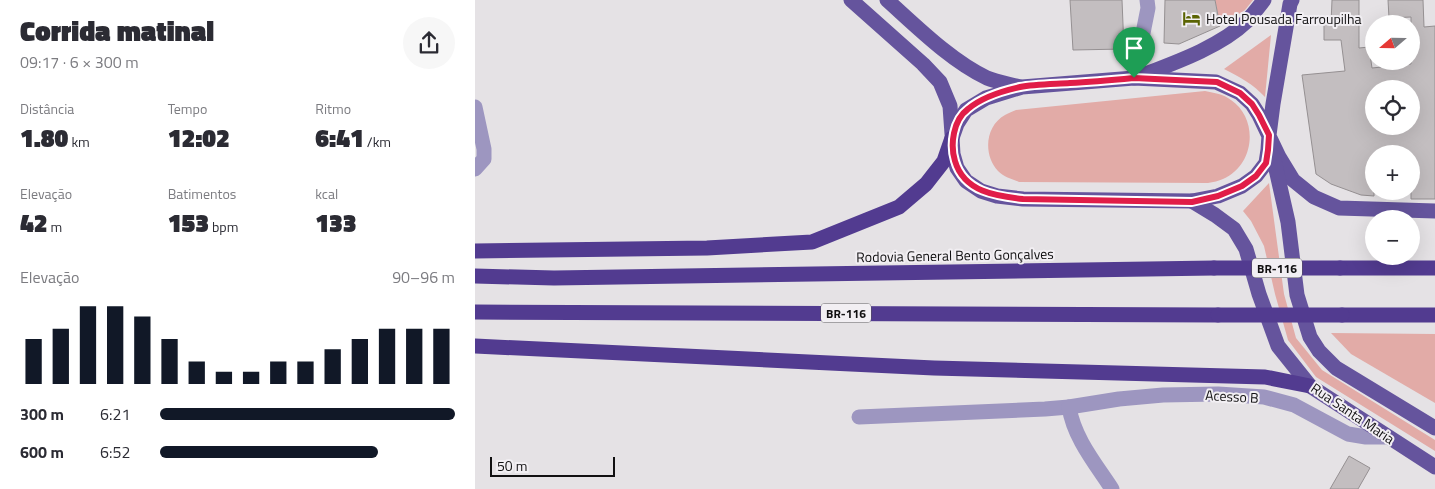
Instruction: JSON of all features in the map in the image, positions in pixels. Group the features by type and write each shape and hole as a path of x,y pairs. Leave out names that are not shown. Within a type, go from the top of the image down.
{"highway":[{"path":"475,251 707,248 812,242 899,207 926,184 945,161 952,138"},
{"name":"Rodovia General Bento Gonçalves","path":"475,276 554,278 1214,268 1435,268"},
{"name":"BR-116","path":"475,312 1435,315"},
{"path":"475,346 934,368 1265,377 1310,386"}],"main road":[{"path":"851,0 923,64 940,82 950,106 953,154 957,168 966,181 981,190 997,196 1023,199 1192,202 1218,196 1242,186 1256,176 1266,163 1292,0"},
{"path":"887,0 965,65 988,78 1022,87"},
{"path":"1134,78 1191,56 1223,39 1246,22 1264,0"},
{"path":"952,138 957,124 966,110 986,98 1022,87 1134,78 1217,82 1240,93 1252,104 1293,180 1314,198 1339,208 1435,211"},
{"name":"Rua Santa Maria","path":"1269,135 1288,222 1297,294 1310,337 1319,351 1336,368 1435,428"},
{"name":"Rua Santa Maria","path":"1192,202 1215,215 1234,230 1246,249 1259,294 1278,346 1310,386 1435,467"}],"street":[{"path":"1134,78 1148,8 1147,0"},
{"path":"475,107 484,149 484,159 475,169"},
{"name":"Acesso B","path":"859,417 1045,409 1070,411 1119,399 1163,395 1218,394 1264,397 1294,406 1348,434 1366,437 1388,437"},
{"path":"1070,411 1077,435 1111,489"}],"shaded area":[{"path":"1215,0 1253,0 1245,10 1220,26"},
{"path":"1271,35 1265,97 1246,81 1224,69"},
{"path":"1205,91 1222,95 1231,100 1240,108 1246,118 1249,130 1247,153 1242,163 1234,172 1220,180 1208,183 1019,182 1000,173 990,157 988,141 993,126 1005,115 1016,110"},
{"path":"1269,183 1284,294 1296,338 1322,370 1435,440 1435,451 1316,377 1288,340 1264,246 1251,221 1243,211"},
{"path":"1331,333 1435,334 1435,403 1351,354"}],"building":[{"path":"1070,0 1122,0 1124,49 1073,50"},
{"name":"Hotel Pousada Farroupilha","path":"1165,0 1215,0 1220,26 1179,44 1164,43"},
{"path":"1332,0 1359,0 1359,48 1365,47 1365,70 1420,70 1420,15 1389,15 1388,0 1423,0 1424,27 1435,26 1435,199 1420,199 1420,145 1365,145 1365,195 1331,184 1316,174 1302,75 1345,71 1341,40 1324,40 1324,24 1331,24"},
{"path":"1349,456 1370,468 1358,489 1330,489"}],"place":[{"name":"Hotel Pousada Farroupilha","path":"1192,18"}],"route":[{"path":"1134,78 1217,82 1240,93 1252,104 1269,135 1266,163 1256,176 1242,186 1218,196 1192,202 1023,199 997,196 981,190 966,181 957,168 953,154 952,138 957,124 966,110 986,98 1022,87 1134,78"}]}
